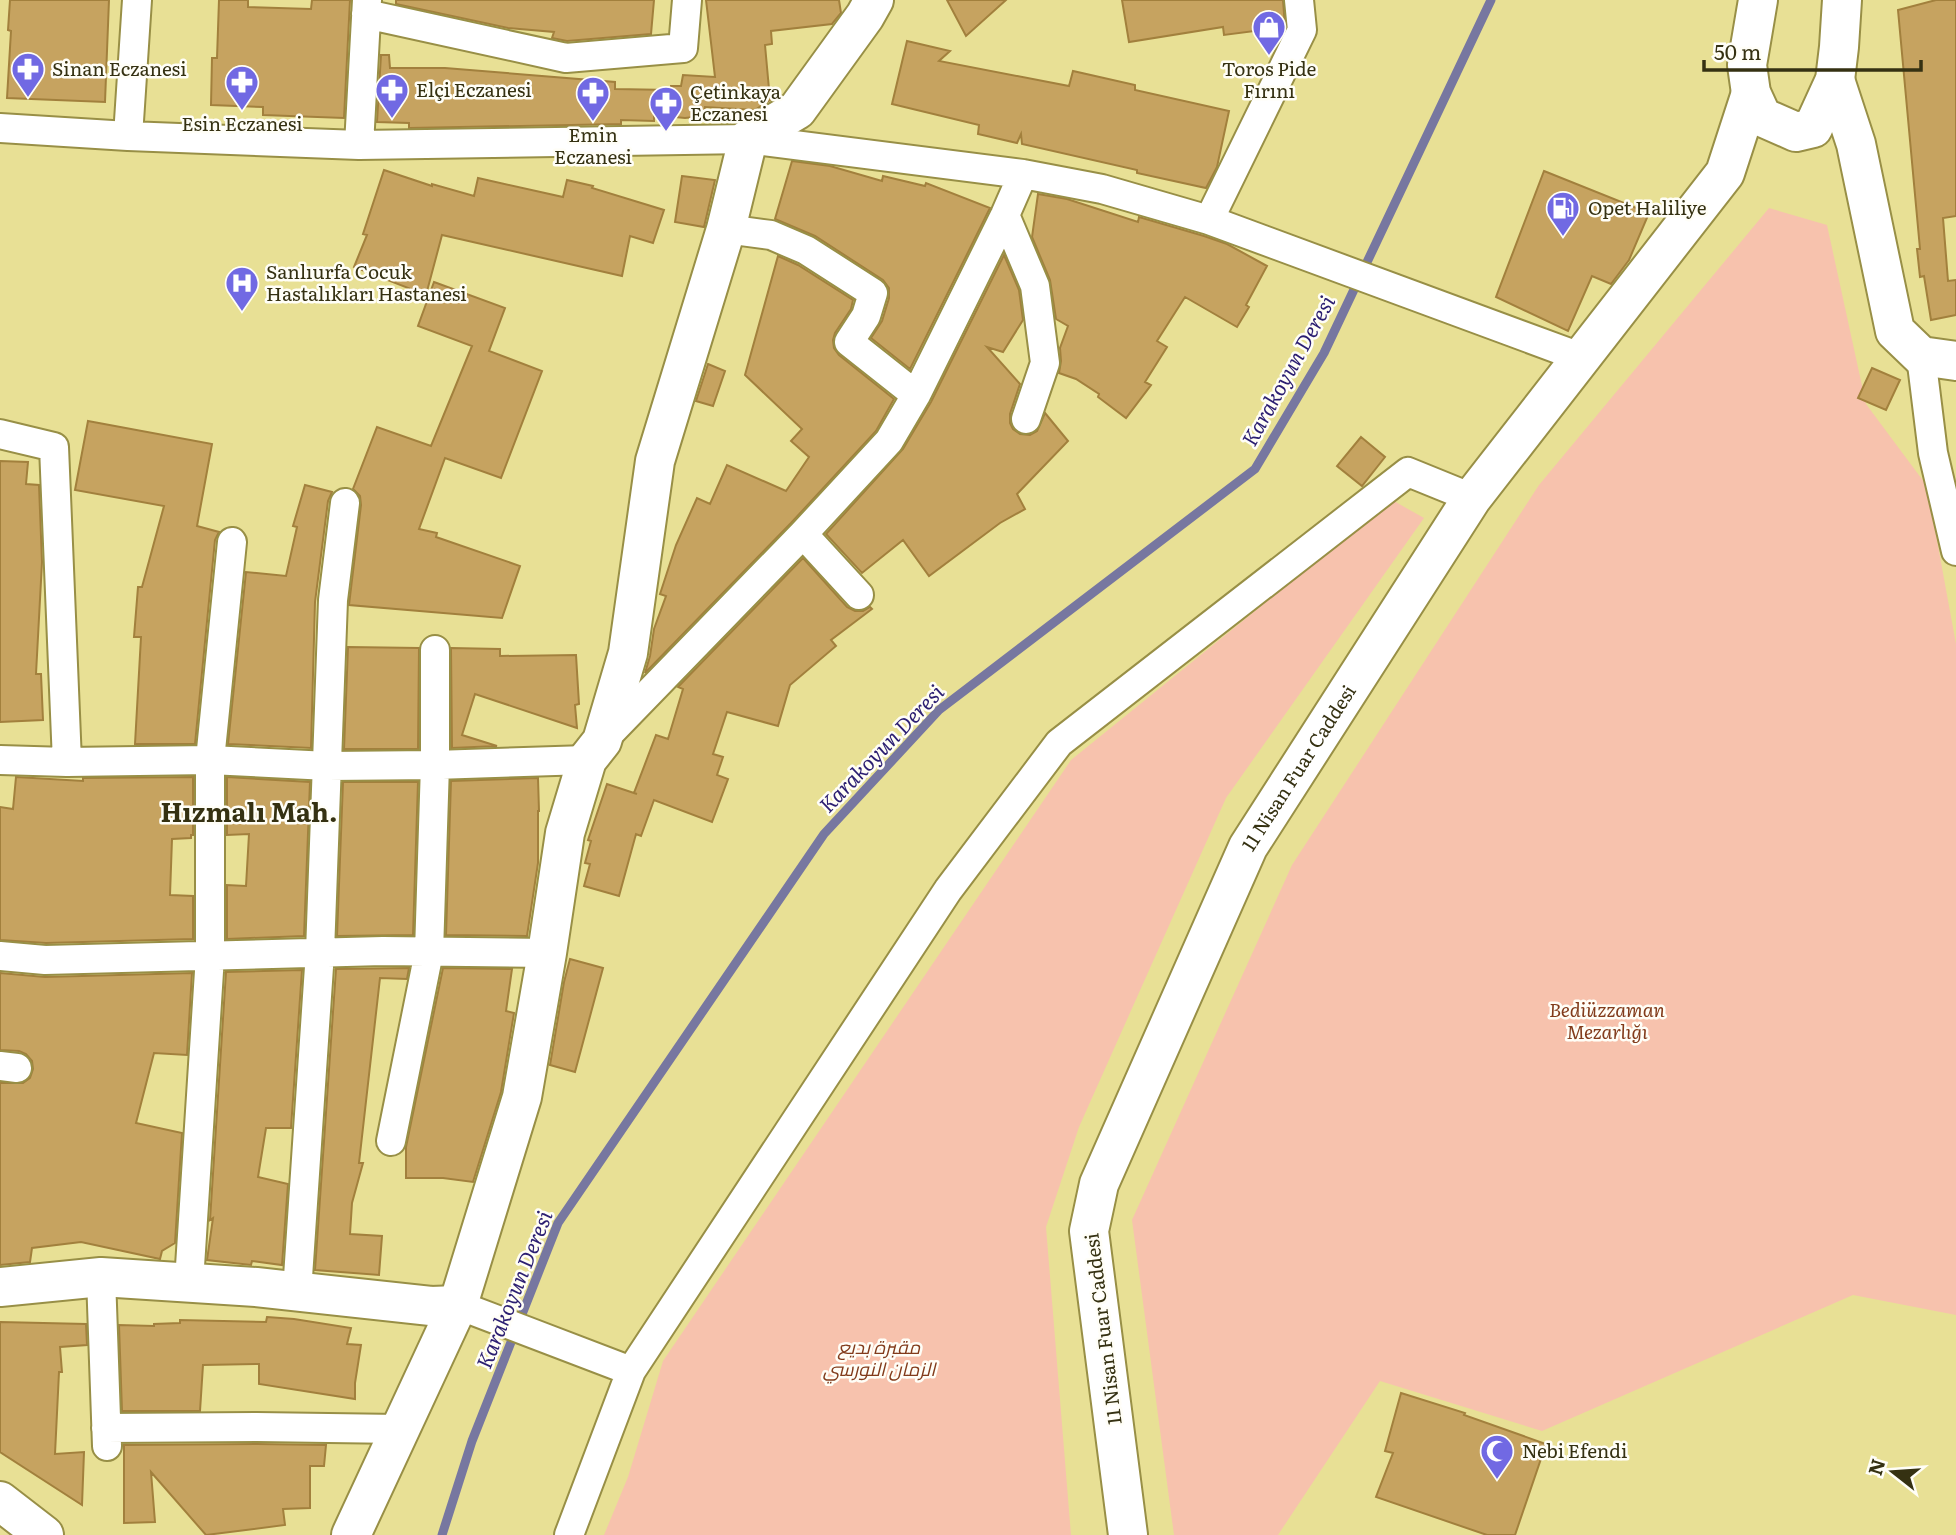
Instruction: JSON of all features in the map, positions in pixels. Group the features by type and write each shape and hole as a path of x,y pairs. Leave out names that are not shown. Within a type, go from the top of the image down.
{"main road":[{"path":"1758,0 1747,65 1751,93 1762,117 1796,132"},
{"path":"1725,173 1796,132 1813,128 1835,80 1842,0"},
{"path":"351,1535 458,1305 522,1097 565,833 628,653 655,461 726,229 748,139 797,110 867,5"},
{"path":"1835,80 1856,144 1895,331 1938,359"},
{"name":"11 Nisan Fuar Caddesi","path":"1128,1535 1089,1231 1099,1184 1248,847 1472,498 1725,173 1751,93"},
{"path":"0,1287 101,1277 189,1282 431,1306 458,1305"},
{"path":"0,1501 44,1535"}],"street":[{"path":"128,136 137,0"},
{"path":"359,145 366,7 566,58 683,48 687,0"},
{"path":"1209,220 1302,30 1299,0"},
{"path":"0,128 359,145 748,139 1023,174 1102,189 1209,220 1580,357"},
{"path":"0,760 211,760 328,766 435,765 594,751 889,442 916,395 1023,174"},
{"path":"1005,215 1035,286 1045,363 1026,419"},
{"path":"726,229 771,235 806,250 873,293 866,316 849,342 916,395"},
{"path":"1938,359 1933,453 1956,551"},
{"path":"0,434 54,447 67,762"},
{"path":"569,1535 631,1371 948,890 1059,743 1408,472 1472,498"},
{"path":"297,1292 320,953 333,600 345,503"},
{"path":"803,534 859,595"},
{"path":"189,1282 210,957 211,760 232,541"},
{"path":"391,1141 429,952 435,765 435,650"},
{"path":"0,956 45,960 320,953 547,953"},
{"path":"101,1277 106,1437 257,1427 400,1429"},
{"path":"458,1305 631,1371"}],"green space":[{"name":"Bediüzzaman Mezarlığı","path":"1769,208 1827,225 1866,404 1927,486 1956,644 1956,1315 1853,1295 1542,1431 1380,1381 1278,1535 1174,1535 1132,1220 1292,865 1539,485"},
{"name":"مقبرة بديع الزمان النورسي","path":"1392,500 1424,518 1226,798 1079,1127 1046,1227 1071,1535 604,1535 628,1477 663,1361 1071,760"}],"building":[{"path":"10,0 109,0 105,102 7,98"},
{"path":"219,0 248,0 248,7 311,9 312,0 350,0 344,118 263,115 263,107 211,105 212,58 217,58"},
{"path":"396,0 654,0 651,34 567,41 552,38 554,32 508,28 396,4"},
{"path":"706,0 839,0 841,13 832,24 771,31 772,44 765,45 770,100 755,110 705,107 704,116 685,118 654,115 654,121 621,120 621,124 409,128 409,123 377,122 381,55 389,55 390,68 445,68 615,82 615,89 671,90 671,86 681,86 683,75 715,77"},
{"path":"947,0 1006,0 966,36"},
{"path":"1122,0 1283,0 1285,27 1224,35 1223,27 1129,42"},
{"path":"1936,0 1956,0 1956,216 1943,218 1948,281 1956,280 1956,315 1931,320 1924,276 1920,277 1917,249 1920,249 1898,10"},
{"path":"907,41 950,51 939,61 1069,86 1073,71 1135,85 1135,90 1229,111 1217,167 1206,188 1022,144 1021,134 1017,143 978,134 979,125 892,104"},
{"path":"792,161 830,166 882,181 883,176 925,186 926,183 990,208 910,369 871,338 882,321 889,298 889,288 883,280 815,236 775,219"},
{"path":"384,170 474,196 478,178 563,197 567,180 664,210 653,243 630,236 622,276 442,235 426,295 354,267 367,235 363,234"},
{"path":"1544,171 1649,213 1629,260 1611,284 1592,276 1568,331 1496,297"},
{"path":"682,176 715,180 704,227 675,222"},
{"path":"1038,194 1067,199 1138,222 1139,217 1204,236 1227,244 1267,266 1237,327 1185,297 1157,341 1167,347 1145,382 1151,385 1126,418 1098,397 1099,394 1076,379 1059,373 1060,348 1068,326 1056,319 1050,280 1032,237"},
{"path":"1004,255 1019,290 1023,320 1003,352 987,347 1020,384 1010,414 1010,423 1020,434 1030,435 1037,431 1045,413 1068,441 1017,494 1025,509 1000,523 929,576 903,540 862,573 826,534 903,449 931,402"},
{"path":"778,256 798,265 853,300 851,309 835,333 834,348 894,399 876,431 645,673 654,629 666,596 660,594 676,545 697,498 710,504 727,465 786,491 809,457 791,441 802,429 745,375"},
{"path":"434,282 505,308 489,351 542,371 501,478 445,458 419,529 437,533 436,537 520,566 502,618 349,605 361,505 360,496 353,489 377,427 431,446 472,346 418,326"},
{"path":"708,364 725,371 713,406 696,401"},
{"path":"1872,368 1900,380 1886,410 1858,398"},
{"path":"88,421 212,444 197,526 219,532 215,540 195,744 135,744 141,637 134,637 138,587 142,587 164,506 75,490"},
{"path":"1361,437 1385,457 1362,486 1337,466"},
{"path":"0,461 28,462 26,484 39,485 42,562 36,674 41,674 43,720 0,722"},
{"path":"305,485 332,492 328,501 315,602 311,748 228,744 246,572 286,576 297,527 293,526"},
{"path":"803,558 847,607 855,611 870,607 872,609 831,640 836,646 790,685 778,726 727,712 713,754 723,757 717,775 728,779 712,822 654,800 641,836 636,834 619,896 584,886 590,864 585,863 591,841 588,840 607,784 634,793 656,735 668,739 683,689 678,687"},
{"path":"348,647 419,648 418,749 344,749"},
{"path":"451,648 500,649 500,656 576,655 579,704 575,705 577,728 475,694 462,735 497,746 452,748"},
{"path":"16,777 83,781 83,778 193,777 193,835 191,838 172,839 170,895 193,896 193,939 46,943 0,940 0,807 13,809"},
{"path":"227,777 310,782 304,936 227,939 227,885 246,886 249,834 227,835"},
{"path":"538,778 538,863 527,936 446,935 451,781"},
{"path":"343,782 418,782 413,935 337,936"},
{"path":"570,959 603,968 575,1072 550,1065"},
{"path":"409,968 407,979 380,978 359,1163 363,1163 352,1203 350,1234 382,1236 379,1275 315,1270 336,969"},
{"path":"443,968 512,969 506,1011 514,1013 501,1092 473,1182 443,1178 406,1178 406,1147"},
{"path":"302,970 291,1128 266,1128 258,1177 288,1184 282,1265 207,1260 213,1218 210,1220 226,972"},
{"path":"0,973 45,977 192,973 187,1055 154,1053 136,1123 182,1133 175,1243 162,1251 160,1259 81,1242 32,1248 30,1262 0,1265 0,1083 23,1083 30,1078 33,1069 32,1061 26,1054 0,1050"},
{"path":"267,1317 351,1328 347,1344 361,1345 355,1399 259,1384 259,1364 203,1365 200,1411 122,1411 119,1325 154,1326 180,1323 180,1320 266,1322"},
{"path":"0,1322 86,1324 87,1345 60,1347 62,1372 59,1372 55,1454 84,1452 82,1505 0,1452"},
{"path":"1401,1393 1465,1413 1464,1415 1546,1444 1515,1535 1487,1535 1376,1497 1393,1453 1385,1451"},
{"path":"124,1445 326,1445 324,1466 310,1466 310,1508 283,1509 285,1525 206,1535 151,1472 155,1522 124,1523"}],"waterway":[{"name":"Karakoyun Deresi","path":"442,1535 472,1441 558,1223 824,834 939,710 1255,469 1324,353 1491,0"}],"place":[{"name":"Toros Pide Fırını","path":"1269,57"},
{"name":"Sinan Eczanesi","path":"28,99"},
{"name":"Esin Eczanesi","path":"242,112"},
{"name":"Elçi Eczanesi","path":"392,120"},
{"name":"Emin Eczanesi","path":"593,123"},
{"name":"Çetinkaya Eczanesi","path":"666,133"},
{"name":"Opet Haliliye","path":"1563,238"},
{"name":"Sanlıurfa Cocuk Hastalıkları Hastanesi","path":"242,313"},
{"name":"Nebi Efendi","path":"1497,1481"}],"district":[{"name":"Hızmalı Mah.","path":"249,813"}]}
